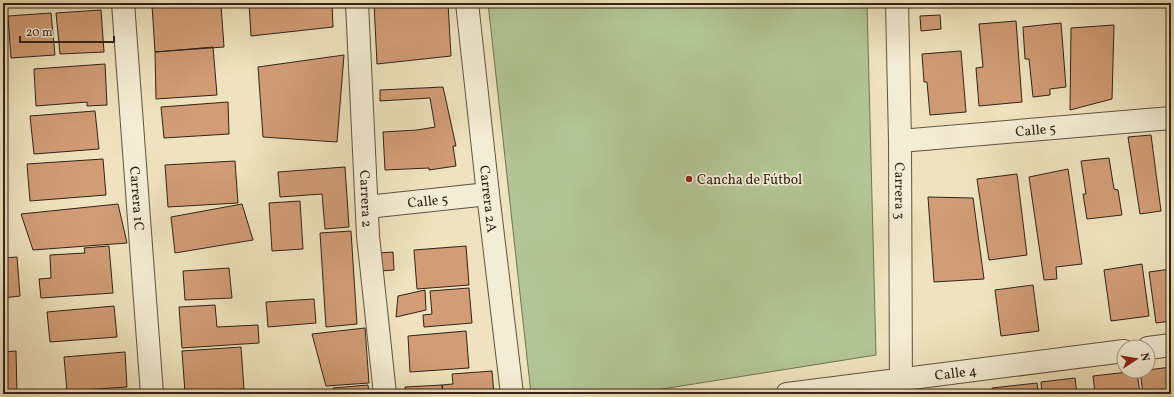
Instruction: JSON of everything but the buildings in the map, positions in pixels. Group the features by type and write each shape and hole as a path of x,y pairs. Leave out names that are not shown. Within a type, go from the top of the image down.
{"street":[{"name":"Carrera 1C","path":"123,3 152,394"},
{"name":"Carrera 2","path":"357,3 368,236 384,394"},
{"name":"Carrera 2A","path":"467,3 512,394"},
{"name":"Carrera 3","path":"897,3 900,141 901,387"},
{"name":"Calle 5","path":"900,141 1171,118"},
{"name":"Calle 5","path":"367,207 488,194"},
{"path":"1156,347 1171,345"},
{"name":"Calle 4","path":"787,394 901,387 1116,352"}],"green space":[{"name":"Cancha de Fútbol","path":"488,3 867,3 876,355 631,394 531,394"}],"place":[{"name":"Cancha de Fútbol","path":"689,179"}]}
